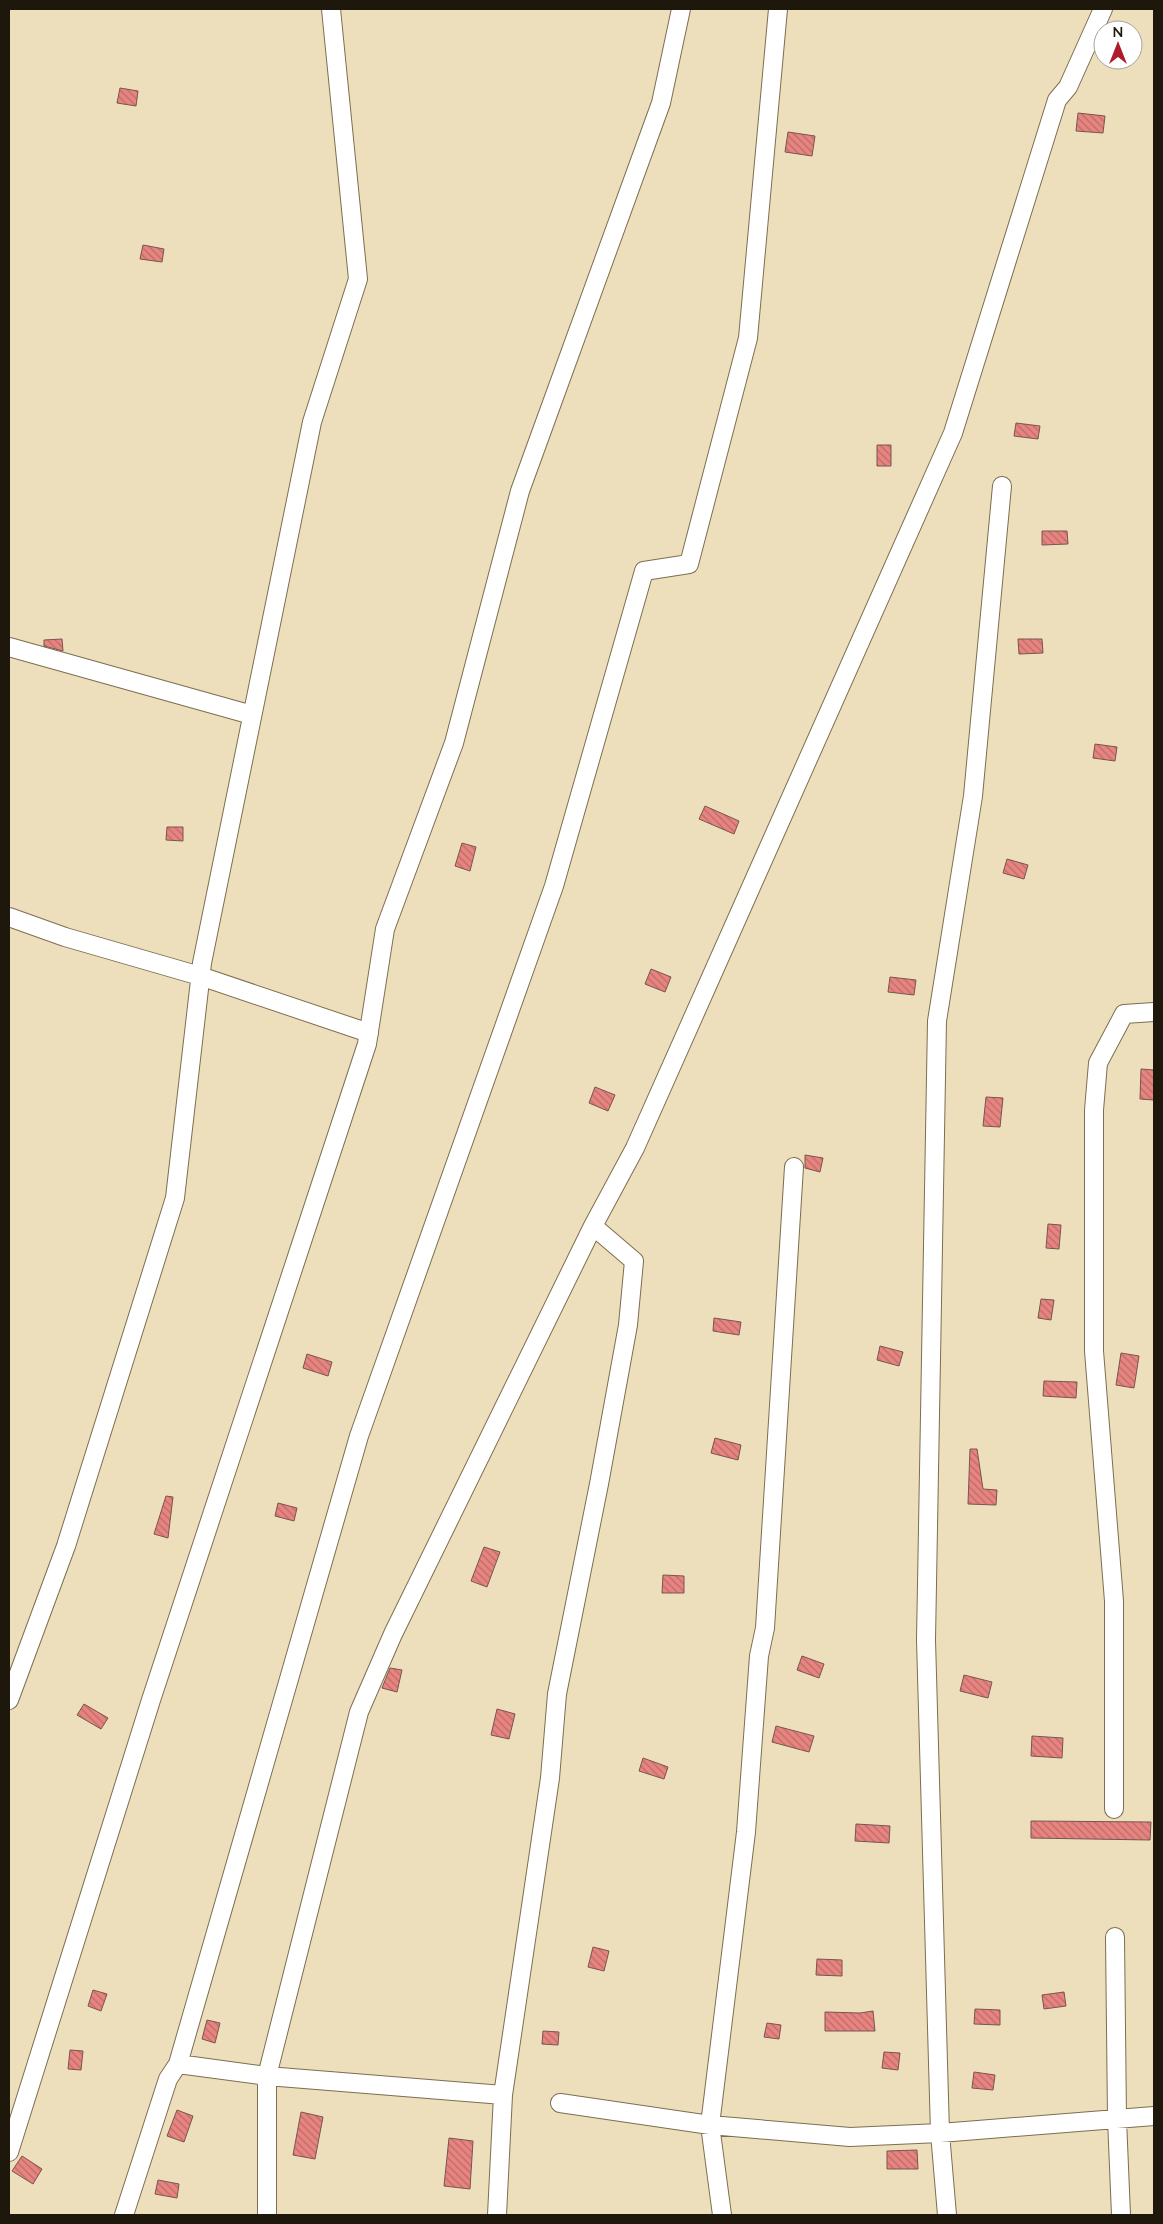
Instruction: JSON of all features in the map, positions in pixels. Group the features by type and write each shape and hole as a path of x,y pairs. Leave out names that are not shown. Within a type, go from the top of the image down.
{"street":[{"path":"9,1700 66,1546 175,1198 200,976 312,422 358,279 331,9"},
{"path":"9,2152 154,1690 361,1063 369,1033 385,929 454,743 520,492 661,103 681,9"},
{"path":"124,2215 168,2079 178,2064 360,1436 554,886 644,571 689,564 748,338 778,9"},
{"path":"267,2215 267,2076 360,1712 393,1634 592,1226 635,1148 953,432 1057,100 1068,88 1103,9"},
{"path":"947,2215 940,2133 926,1640 937,1021 973,796 1002,486"},
{"path":"9,647 252,715"},
{"path":"9,917 64,937 200,976 369,1033"},
{"path":"1114,1809 1114,1601 1094,1351 1094,1110 1098,1063 1124,1014 1154,1012"},
{"path":"722,2215 710,2125 746,1832 759,1656 765,1628 794,1167"},
{"path":"497,2215 503,2095 550,1778 557,1694 599,1484 628,1325 634,1261 592,1226"},
{"path":"1115,1937 1117,2119 1121,2215"},
{"path":"178,2064 267,2076 503,2095"},
{"path":"560,2103 710,2125 850,2138 940,2133 1154,2116"}],"building":[{"path":"120,88 138,91 136,106 117,103"},
{"path":"1078,113 1105,116 1103,133 1076,131"},
{"path":"788,132 815,136 812,156 785,152"},
{"path":"143,245 164,249 162,262 140,259"},
{"path":"1016,423 1040,426 1038,439 1014,436"},
{"path":"877,445 891,445 891,466 877,466"},
{"path":"1042,531 1067,531 1068,544 1042,545"},
{"path":"62,639 63,651 44,646 44,640"},
{"path":"1018,639 1042,639 1043,653 1019,654"},
{"path":"1095,744 1117,747 1115,761 1093,758"},
{"path":"705,806 739,821 734,834 699,819"},
{"path":"167,827 183,827 183,841 166,840"},
{"path":"462,843 476,847 470,871 455,866"},
{"path":"1007,859 1028,865 1024,879 1003,873"},
{"path":"651,969 671,977 665,992 645,984"},
{"path":"890,977 916,980 914,995 888,992"},
{"path":"1141,1069 1154,1070 1154,1100 1140,1099"},
{"path":"595,1087 615,1095 608,1111 589,1103"},
{"path":"986,1097 1003,1098 1000,1127 983,1126"},
{"path":"805,1155 823,1158 820,1172 805,1168"},
{"path":"1048,1224 1061,1225 1059,1249 1046,1248"},
{"path":"1041,1299 1054,1300 1051,1320 1038,1318"},
{"path":"714,1318 741,1322 739,1335 713,1331"},
{"path":"880,1346 903,1352 899,1366 877,1360"},
{"path":"1121,1353 1139,1356 1134,1388 1116,1385"},
{"path":"307,1354 332,1362 328,1376 303,1368"},
{"path":"1044,1381 1077,1382 1076,1398 1043,1396"},
{"path":"715,1438 741,1445 738,1460 711,1453"},
{"path":"970,1449 977,1449 983,1489 997,1490 996,1505 968,1504"},
{"path":"166,1496 173,1497 168,1538 154,1534"},
{"path":"278,1503 297,1508 294,1521 275,1516"},
{"path":"484,1547 500,1552 487,1587 471,1581"},
{"path":"663,1575 684,1576 684,1593 662,1593"},
{"path":"802,1656 824,1664 819,1678 797,1670"},
{"path":"390,1668 402,1670 397,1692 382,1688"},
{"path":"964,1675 992,1682 988,1698 960,1691"},
{"path":"84,1704 108,1718 101,1729 77,1715"},
{"path":"497,1709 515,1714 509,1739 491,1735"},
{"path":"776,1726 814,1736 809,1752 772,1742"},
{"path":"1032,1736 1063,1738 1062,1758 1031,1756"},
{"path":"643,1758 668,1767 664,1779 639,1771"},
{"path":"1031,1821 1151,1822 1150,1840 1031,1838"},
{"path":"856,1824 890,1826 889,1843 855,1841"},
{"path":"593,1947 609,1951 604,1971 588,1967"},
{"path":"817,1959 842,1960 842,1976 816,1975"},
{"path":"93,1990 107,1994 101,2011 88,2006"},
{"path":"1064,1992 1066,2006 1044,2009 1042,1995"},
{"path":"975,2009 1000,2010 1000,2025 974,2024"},
{"path":"873,2011 875,2031 825,2031 825,2012 860,2013"},
{"path":"207,2020 220,2023 215,2043 202,2039"},
{"path":"767,2023 781,2025 779,2039 764,2037"},
{"path":"543,2031 559,2032 558,2045 542,2044"},
{"path":"70,2050 83,2051 81,2070 68,2069"},
{"path":"884,2052 900,2053 898,2070 882,2068"},
{"path":"974,2072 995,2075 993,2090 972,2088"},
{"path":"177,2110 193,2116 184,2142 167,2136"},
{"path":"301,2112 323,2117 315,2159 293,2155"},
{"path":"449,2138 473,2141 470,2189 444,2186"},
{"path":"917,2150 918,2169 887,2169 887,2151"},
{"path":"22,2156 42,2169 33,2184 12,2171"},
{"path":"158,2180 179,2184 177,2198 155,2194"}]}
